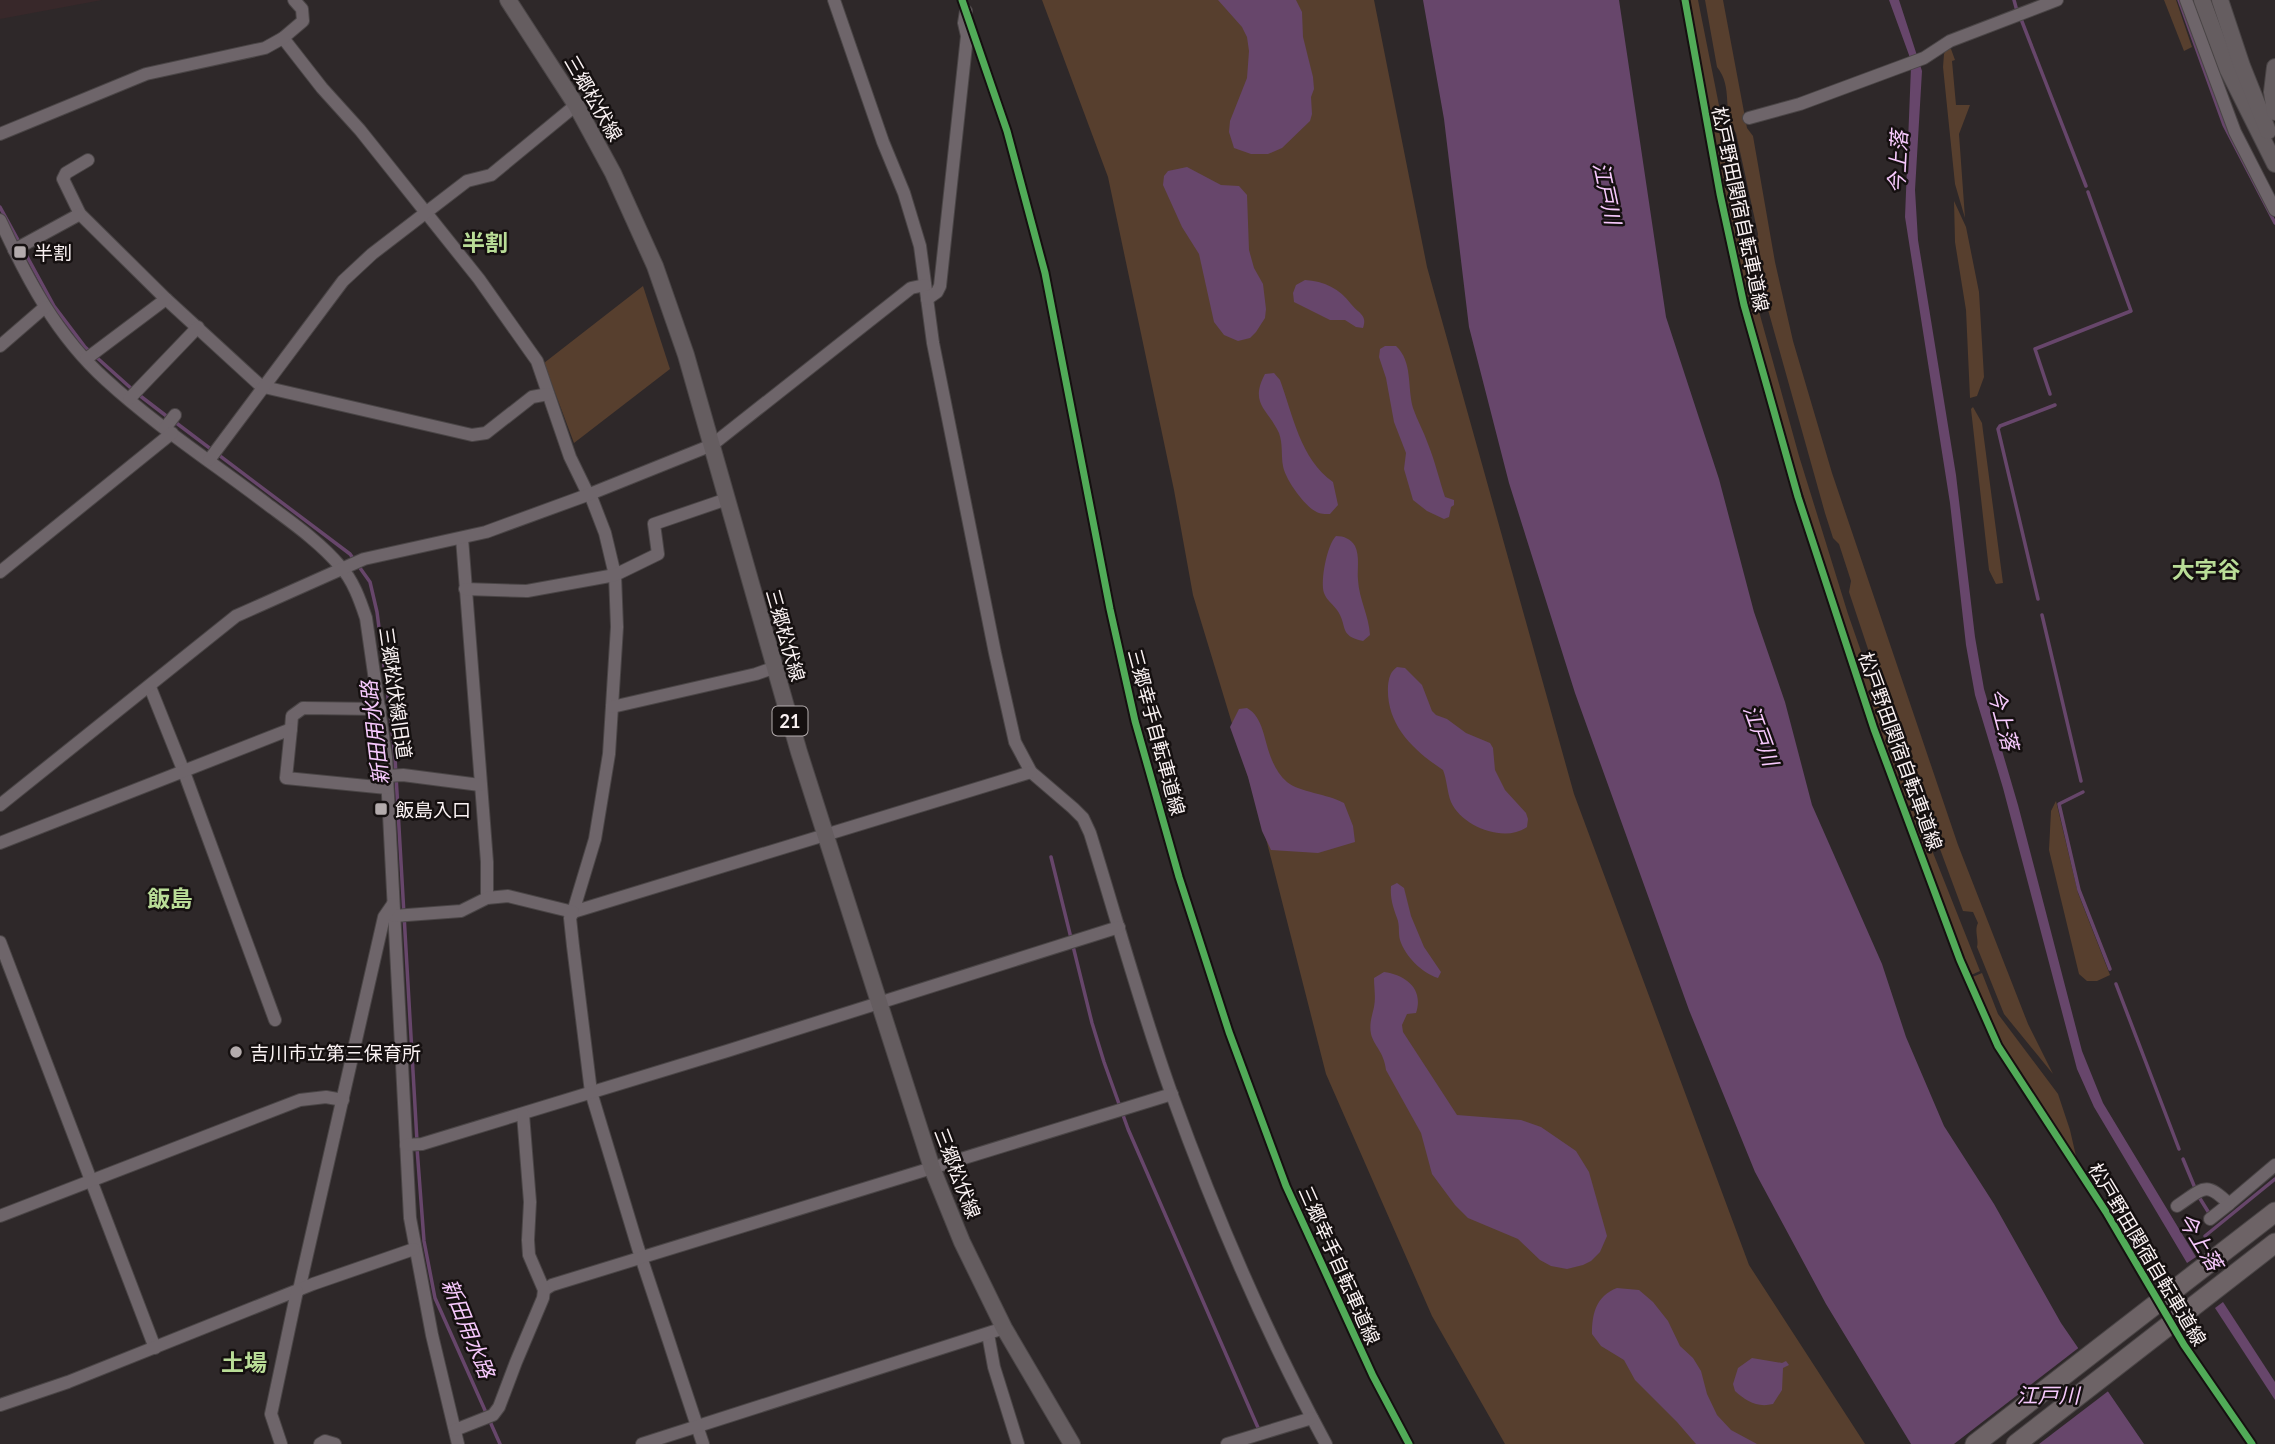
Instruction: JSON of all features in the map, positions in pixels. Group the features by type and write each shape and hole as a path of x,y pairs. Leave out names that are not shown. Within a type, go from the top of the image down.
{"highway":[{"path":"1975,1444 2237,1242 2275,1209"},
{"path":"2016,1444 2275,1243"}],"main road":[{"name":"三郷松伏線","path":"508,0 576,105 612,173 655,266 686,355 773,668 932,1168 996,1331 1072,1444"},
{"path":"2202,0 2228,70 2275,164"},
{"path":"2220,0 2242,66 2275,146"},
{"path":"2275,67 2272,92 2275,113"}],"street":[{"path":"0,134 146,74 265,48 283,38 303,21 302,9 294,0"},
{"path":"834,0 883,142 904,193 920,246 933,343 1015,741 1031,772 1083,818 1090,833 1172,1094 1236,1255 1326,1444"},
{"path":"1749,118 1767,115 1905,66 1951,41 2057,0"},
{"path":"2186,0 2235,132 2275,210"},
{"path":"927,299 937,292 940,286 967,36 964,23 966,11"},
{"path":"283,38 479,279 537,361 570,457 605,533 615,575 617,627 609,754 595,839 570,918 591,1092 703,1444"},
{"path":"214,454 343,281 372,254 467,181 491,175 576,105"},
{"path":"88,160 66,173 63,179 80,214 166,299 263,387 472,435 486,433 531,397 548,394"},
{"path":"20,247 80,214"},
{"name":"三郷松伏線旧道","path":"0,220 20,247 45,307 134,394 170,425 214,454 345,566 366,618 392,779 413,1145 410,1218 432,1335 458,1444"},
{"path":"0,805 236,616 364,559 486,532 712,445 911,288 925,285"},
{"path":"91,354 166,299"},
{"path":"0,346 45,307"},
{"path":"134,394 198,327"},
{"path":"0,572 170,425"},
{"path":"465,589 527,591 615,575 659,554 653,524 727,499"},
{"path":"462,538 487,862 487,898"},
{"path":"612,707 773,668"},
{"path":"150,687 275,1020"},
{"path":"380,709 303,708 292,716 286,778 392,779 480,785"},
{"path":"0,843 291,729"},
{"path":"281,1444 271,1414 384,917 400,912 461,911 487,898 517,897 573,912 1031,772"},
{"path":"413,1145 523,1114 1119,927"},
{"path":"0,942 155,1348"},
{"path":"456,1430 488,1417 499,1407 544,1290 551,1286 1172,1094"},
{"path":"0,1216 300,1100 326,1097 342,1100"},
{"path":"523,1114 530,1202 528,1240 530,1255 544,1290"},
{"path":"2210,1219 2275,1165"},
{"path":"2177,1206 2201,1190 2210,1189 2215,1190 2230,1205"},
{"path":"0,1405 155,1348 298,1290 415,1249"},
{"path":"642,1444 996,1331 994,1367 1018,1444"},
{"path":"1227,1444 1312,1418"},
{"path":"320,1444 325,1441 335,1444"}],"shaded area":[{"path":"0,0 102,0 0,19"},
{"path":"1042,0 1374,0 1427,267 1574,794 1749,1265 1865,1444 1505,1444 1432,1316 1326,1074 1261,819 1193,595 1174,490 1108,177"},
{"path":"1688,0 1698,0 1743,226 1741,238 1799,456 1848,614 1918,815 1980,971 1969,976 1860,681 1758,347 1713,154"},
{"path":"1705,0 1723,0 1747,128 1753,136 1775,262 1793,341 1832,473 1958,845 2028,1024 2053,1074 2004,1014 1977,947 1978,923 1973,912 1963,911 1888,709 1849,592 1851,581 1825,513 1758,274 1754,256 1758,234 1736,133 1729,117 1725,83 1717,67"},
{"path":"2164,0 2176,0 2192,47 2184,51"},
{"path":"1947,48 1951,49 1955,60 1952,61 1956,105 1970,105 1959,134 1965,218 1955,184 1943,67"},
{"path":"1954,201 1966,227 1979,292 1984,377 1977,396 1970,398 1966,310 1955,242"},
{"path":"643,286 670,369 574,443 544,363"},
{"path":"1973,407 1982,423 2003,583 1996,584 1989,570 1971,409"},
{"path":"2056,801 2078,893 2110,975 2097,981 2087,981 2079,974 2049,850 2051,811"},
{"path":"1982,973 1998,1014 2058,1094 2078,1165 1998,1043 1970,978"}],"water":[{"path":"1218,0 1296,0 1302,12 1303,37 1313,77 1312,114 1310,121 1282,148 1268,154 1251,154 1234,148 1229,132 1230,121 1247,78 1249,51 1242,27"},
{"name":"江戸川","path":"1423,0 1619,0 1666,317 1719,479 1754,612 1785,702 1812,805 1882,964 1906,1037 1944,1126 1994,1204 2061,1323 2144,1444 1911,1444 1826,1304 1755,1172 1689,1010 1575,693 1509,483 1469,327 1444,119"},
{"path":"1889,0 1899,0 1922,71 1915,190 1918,240 1956,475 1975,637 1984,689 2018,805 2082,1051 2103,1103 2196,1257 2187,1263 2094,1107 2077,1069 2003,788 1975,695 1966,645 1950,503 1905,217 1911,67"},
{"path":"1187,167 1221,185 1239,186 1247,195 1249,250 1254,268 1263,284 1266,309 1265,318 1250,338 1238,341 1224,335 1214,322 1199,254 1182,227 1163,185 1168,171"},
{"path":"1305,280 1325,284 1342,294 1363,317 1363,328 1345,320 1330,320 1294,302 1296,285"},
{"path":"1396,346 1405,359 1413,408 1445,497 1454,500 1449,517 1444,519 1413,500 1404,469 1406,453 1394,422 1379,357 1380,349"},
{"path":"1274,373 1280,380 1305,449 1333,482 1338,505 1330,514 1320,513 1308,506 1285,472 1279,433 1259,400 1265,374"},
{"path":"1336,536 1349,540 1357,550 1359,587 1370,635 1363,641 1347,633 1340,615 1324,593 1325,563"},
{"path":"1397,667 1405,668 1422,685 1436,715 1447,719 1466,733 1490,743 1495,770 1505,790 1526,813 1527,827 1518,832 1496,833 1474,825 1457,811 1451,802 1443,770 1412,745 1392,713 1388,686 1390,675"},
{"path":"1247,708 1259,722 1273,763 1287,782 1344,803 1353,826 1355,842 1318,853 1271,850 1262,831 1248,777 1230,727 1239,709"},
{"path":"1397,883 1404,888 1411,916 1424,947 1441,972 1438,978 1420,968 1402,946 1391,895 1391,886"},
{"path":"1384,972 1406,980 1415,990 1418,1004 1416,1013 1407,1014 1402,1025 1403,1032 1457,1115 1521,1120 1541,1127 1576,1151 1589,1172 1607,1236 1600,1252 1591,1261 1567,1269 1551,1266 1540,1260 1518,1239 1468,1218 1432,1174 1421,1133 1386,1070 1371,1034 1375,1000 1374,978"},
{"path":"1617,1288 1639,1290 1653,1302 1668,1321 1680,1346 1693,1358 1701,1371 1707,1394 1717,1415 1731,1430 1757,1444 1696,1444 1635,1380 1624,1360 1601,1346 1592,1334 1594,1313 1604,1296"},
{"path":"2223,1302 2275,1382 2275,1400 2215,1308"},
{"path":"1752,1358 1782,1363 1786,1361 1789,1365 1783,1368 1782,1390 1773,1404 1752,1403 1735,1391 1733,1384 1738,1368"}],"pier":[{"path":"2081,1346 2111,1389 2039,1444 1954,1444"}],"waterway":[{"path":"2014,0 2017,11"},
{"path":"2179,0 2224,125 2275,223"},
{"path":"2021,19 2086,186"},
{"path":"2050,394 2035,349 2131,311 2088,192"},
{"name":"新田用水路","path":"0,207 54,306 85,347 133,390"},
{"name":"新田用水路","path":"139,395 169,418"},
{"path":"2038,599 1998,429 2055,405"},
{"name":"新田用水路","path":"175,422 350,554 370,582 377,612 395,758 417,1141"},
{"path":"2042,615 2081,781"},
{"path":"2083,792 2059,804 2079,890 2110,969"},
{"path":"1051,857 1092,1023 1128,1129 1259,1430"},
{"path":"2116,984 2179,1149"},
{"name":"新田用水路","path":"417,1148 424,1241 435,1298 500,1444"},
{"path":"2183,1159 2195,1188"},
{"name":"今上落","path":"2205,1236 2275,1179"},
{"name":"今上落","path":"2199,1197 2209,1213"}],"cycle path":[{"name":"三郷幸手自転車道線","path":"962,0 1007,131 1045,273 1110,609 1135,721 1179,877 1229,1032 1286,1186 1373,1376 1409,1444"},
{"name":"松戸野田関宿自転車道線","path":"1685,0 1720,194 1744,305 1798,497 1874,729 1960,960 1998,1046 2106,1212 2184,1345 2252,1444"}],"place":[{"name":"半割","path":"20,252"},
{"name":"飯島入口","path":"381,809"},
{"name":"吉川市立第三保育所","path":"236,1052"}],"district":[{"name":"半割","path":"485,242"},
{"name":"大字谷","path":"2206,569"},
{"name":"飯島","path":"170,898"},
{"name":"土場","path":"244,1362"}]}
